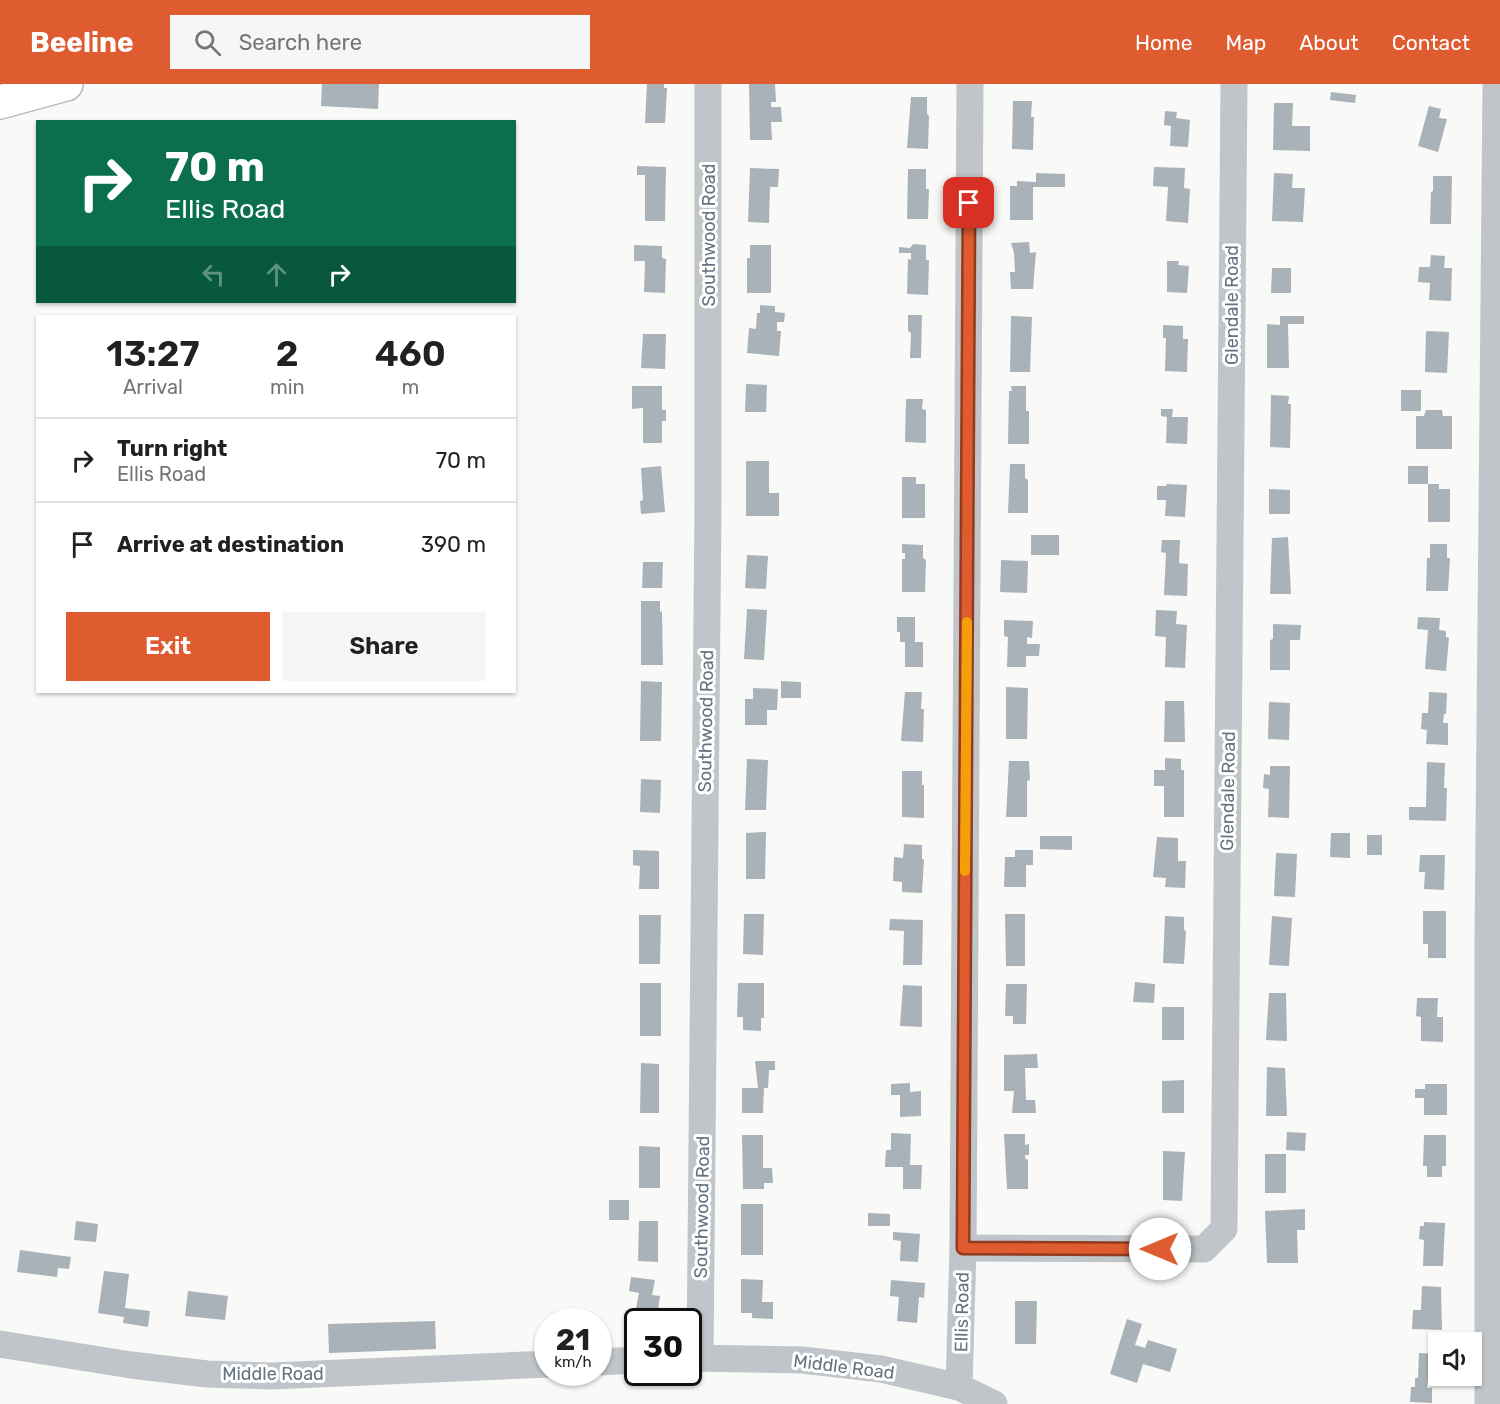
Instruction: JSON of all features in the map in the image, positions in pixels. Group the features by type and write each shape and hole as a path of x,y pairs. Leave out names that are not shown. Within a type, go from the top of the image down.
{"main road":[{"path":"0,102 66,84"}],"street":[{"name":"Southwood Road","path":"695,1308 708,506 708,84"},
{"name":"Ellis Road","path":"959,1388 963,1248 970,84"},
{"name":"Glendale Road","path":"963,1248 1204,1249 1224,1229 1234,84"},
{"path":"1488,1404 1488,930 1496,84"},
{"name":"Middle Road","path":"0,1344 131,1365 207,1374 271,1376 534,1365"},
{"name":"Middle Road","path":"702,1358 802,1360 870,1368 959,1388 994,1404"}],"building":[{"path":"322,84 379,84 378,109 321,106"},
{"path":"647,84 664,84 664,88 667,88 665,123 645,123"},
{"path":"749,84 775,84 776,102 771,102 771,107 781,107 782,122 771,122 772,140 750,140"},
{"path":"1331,92 1356,95 1355,103 1330,100"},
{"path":"911,97 927,97 928,149 907,148"},
{"path":"1013,101 1032,101 1033,150 1012,149"},
{"path":"1274,103 1293,103 1292,126 1310,126 1310,151 1273,150"},
{"path":"1429,106 1441,109 1439,118 1447,119 1438,152 1418,146"},
{"path":"1165,111 1177,112 1176,118 1190,120 1188,147 1170,146 1171,126 1164,125"},
{"path":"637,166 666,167 665,221 645,221 645,175 637,175"},
{"path":"1154,167 1185,168 1184,188 1190,189 1188,223 1166,221 1168,187 1153,186"},
{"path":"750,168 779,169 778,187 770,187 769,223 748,222"},
{"path":"908,169 926,169 926,189 929,189 928,219 907,219"},
{"path":"1036,173 1065,174 1065,187 1033,187 1033,220 1010,220 1010,186 1017,186 1017,181 1036,182"},
{"path":"1274,173 1293,174 1292,188 1305,188 1303,222 1272,221"},
{"path":"1433,176 1452,176 1451,224 1430,224"},
{"path":"1029,242 1030,253 1036,252 1033,289 1011,289 1010,272 1015,272 1011,243"},
{"path":"913,244 926,245 926,260 929,260 928,295 907,294 908,259 911,260 911,253 899,253 899,247 910,248"},
{"path":"634,245 662,246 662,258 666,259 665,293 644,292 645,261 634,261"},
{"path":"750,245 771,245 771,293 747,293 747,258 750,258"},
{"path":"1431,255 1445,256 1444,268 1452,268 1451,301 1429,300 1430,283 1418,282 1419,267 1430,267"},
{"path":"1167,261 1179,261 1178,265 1189,266 1187,293 1167,292"},
{"path":"1272,268 1291,268 1291,293 1271,293"},
{"path":"760,305 775,306 775,312 785,313 784,322 777,322 777,331 781,331 779,356 747,353 749,328 756,329"},
{"path":"908,315 922,315 921,358 910,358 911,333 908,331"},
{"path":"1011,316 1032,317 1030,372 1010,372"},
{"path":"1280,316 1304,316 1304,324 1288,324 1289,368 1267,368 1267,324 1280,325"},
{"path":"1163,325 1183,326 1183,339 1188,339 1187,372 1165,371 1166,338 1163,338"},
{"path":"1426,331 1449,332 1447,373 1425,372"},
{"path":"643,334 666,334 665,369 641,368"},
{"path":"746,384 767,385 766,412 745,412"},
{"path":"632,386 662,386 662,410 666,410 666,421 662,421 662,443 643,443 643,408 632,409"},
{"path":"1011,386 1026,386 1029,444 1008,444"},
{"path":"1401,390 1421,390 1421,411 1401,411"},
{"path":"1271,395 1289,396 1288,404 1291,404 1290,448 1270,447"},
{"path":"906,399 923,399 922,409 926,410 926,443 905,442"},
{"path":"1161,409 1173,409 1172,417 1188,417 1187,444 1166,443 1167,417 1161,416"},
{"path":"1426,410 1442,410 1443,416 1452,416 1452,449 1416,449 1416,416 1424,416"},
{"path":"746,461 769,461 769,493 779,493 779,516 746,516"},
{"path":"1010,464 1025,464 1025,478 1028,480 1028,513 1008,513"},
{"path":"661,466 665,512 641,514 640,501 643,500 641,468"},
{"path":"1408,466 1428,466 1428,484 1408,484"},
{"path":"902,477 916,477 916,484 925,484 925,518 902,518"},
{"path":"1428,484 1439,484 1439,489 1450,489 1450,522 1428,522"},
{"path":"1187,485 1185,517 1165,516 1166,500 1157,500 1157,486"},
{"path":"1269,489 1290,490 1290,514 1269,514"},
{"path":"1031,535 1059,535 1059,555 1031,555"},
{"path":"1288,537 1291,594 1270,594 1272,538"},
{"path":"1162,540 1180,540 1179,563 1188,564 1187,596 1164,595 1166,553 1161,552"},
{"path":"902,544 923,545 923,558 926,560 925,592 902,592 902,559 905,559 905,553 902,553"},
{"path":"1430,544 1447,544 1447,558 1450,558 1448,591 1426,591 1427,558 1430,558"},
{"path":"747,555 768,556 766,589 745,588"},
{"path":"1001,560 1028,561 1027,593 1000,592"},
{"path":"643,562 663,562 662,588 642,588"},
{"path":"641,601 660,601 663,665 641,665"},
{"path":"747,609 767,610 764,660 744,659"},
{"path":"1156,610 1177,611 1176,624 1187,625 1185,668 1165,667 1166,637 1155,636"},
{"path":"897,617 915,617 915,642 923,642 923,667 905,667 905,642 900,642"},
{"path":"1418,617 1440,618 1439,630 1446,631 1446,637 1449,638 1446,671 1425,669 1428,630 1417,629"},
{"path":"1004,620 1033,621 1032,638 1027,637 1027,644 1040,644 1039,656 1026,656 1026,667 1007,667 1008,637 1004,636"},
{"path":"1273,624 1301,625 1300,640 1290,640 1290,670 1270,670 1270,640 1273,639"},
{"path":"641,681 662,682 661,741 640,741"},
{"path":"781,681 801,682 801,698 781,698"},
{"path":"1006,687 1028,688 1027,739 1006,739"},
{"path":"753,688 778,689 777,710 767,710 767,725 745,725 745,699 753,699"},
{"path":"905,692 922,692 923,742 901,741"},
{"path":"1429,692 1447,693 1443,723 1448,723 1448,745 1426,744 1427,730 1421,729 1422,713 1428,713"},
{"path":"1165,701 1184,701 1185,742 1164,742"},
{"path":"1269,702 1290,703 1289,740 1268,739"},
{"path":"1165,758 1181,759 1181,770 1184,770 1184,817 1164,817 1164,786 1154,786 1154,770 1165,770"},
{"path":"747,759 768,760 766,810 745,810"},
{"path":"1009,761 1029,761 1027,817 1006,817"},
{"path":"1427,762 1445,763 1446,821 1409,820 1409,807 1426,807"},
{"path":"1270,766 1290,766 1289,818 1268,817 1269,789 1263,788 1264,774 1270,775"},
{"path":"902,771 922,771 924,818 902,817"},
{"path":"641,779 661,780 660,813 640,812"},
{"path":"766,832 765,879 746,879 746,833"},
{"path":"1331,833 1350,833 1350,858 1330,857"},
{"path":"1367,835 1382,835 1382,855 1367,855"},
{"path":"1040,836 1072,836 1072,850 1040,849"},
{"path":"1157,837 1178,838 1178,861 1186,861 1185,888 1165,887 1166,878 1153,877"},
{"path":"904,844 922,845 922,859 924,859 922,893 902,892 902,882 893,881 894,857 903,858"},
{"path":"633,850 659,851 659,889 639,889 640,866 633,865"},
{"path":"1015,850 1033,850 1033,865 1026,865 1026,887 1004,887 1005,857 1015,857"},
{"path":"1276,853 1297,854 1295,897 1274,896"},
{"path":"1420,855 1445,855 1444,890 1424,889 1425,872 1419,872"},
{"path":"1423,911 1446,911 1446,958 1428,958 1428,944 1423,944"},
{"path":"744,914 764,914 763,955 743,954"},
{"path":"1005,914 1025,914 1025,966 1006,966"},
{"path":"639,915 661,915 660,964 639,964"},
{"path":"1165,916 1184,917 1184,930 1186,931 1184,964 1163,963"},
{"path":"1272,916 1292,918 1289,966 1269,965"},
{"path":"890,919 923,920 922,965 903,965 904,931 889,930"},
{"path":"1135,982 1155,984 1154,1003 1133,1002"},
{"path":"640,983 661,983 661,1036 640,1036"},
{"path":"738,983 764,983 764,1018 761,1018 761,1031 743,1030 743,1017 737,1017"},
{"path":"1006,984 1027,984 1026,1024 1013,1024 1013,1016 1005,1016"},
{"path":"903,985 922,986 922,1027 900,1026"},
{"path":"1269,993 1286,993 1287,1041 1266,1040"},
{"path":"1417,998 1438,998 1437,1017 1443,1017 1443,1042 1421,1041 1421,1017 1416,1016"},
{"path":"1162,1007 1184,1007 1184,1040 1162,1040"},
{"path":"1037,1054 1038,1068 1025,1068 1026,1100 1035,1100 1036,1113 1012,1113 1014,1091 1004,1091 1004,1055"},
{"path":"755,1061 775,1061 775,1070 769,1070 768,1088 764,1088 763,1113 742,1113 742,1088 758,1088"},
{"path":"641,1063 659,1064 659,1113 640,1113"},
{"path":"1267,1067 1285,1068 1287,1116 1266,1116"},
{"path":"1184,1080 1184,1113 1162,1113 1162,1081"},
{"path":"910,1083 910,1092 921,1091 921,1116 900,1117 900,1095 891,1095 891,1084"},
{"path":"1425,1084 1447,1084 1447,1115 1424,1115 1424,1098 1415,1098 1415,1089 1425,1089"},
{"path":"1287,1132 1306,1133 1305,1151 1286,1150"},
{"path":"891,1133 911,1134 910,1165 922,1165 921,1189 903,1189 903,1167 885,1167 886,1150 891,1150"},
{"path":"1004,1134 1025,1134 1025,1145 1029,1144 1029,1155 1025,1155 1028,1160 1028,1189 1007,1189"},
{"path":"742,1135 763,1135 763,1168 772,1168 773,1183 764,1183 764,1189 743,1189"},
{"path":"1424,1135 1446,1135 1446,1166 1442,1166 1442,1177 1427,1177 1427,1166 1423,1166"},
{"path":"639,1146 660,1147 660,1188 639,1188"},
{"path":"1163,1151 1185,1152 1182,1201 1163,1200"},
{"path":"1265,1154 1286,1154 1286,1193 1265,1193"},
{"path":"609,1200 629,1200 629,1220 609,1220"},
{"path":"741,1204 763,1204 763,1255 741,1255"},
{"path":"1305,1209 1305,1230 1297,1230 1298,1263 1267,1263 1265,1211"},
{"path":"868,1213 890,1214 890,1226 868,1226"},
{"path":"76,1221 98,1224 96,1242 74,1240"},
{"path":"639,1221 658,1221 658,1262 638,1261"},
{"path":"1424,1222 1445,1223 1443,1266 1423,1266 1424,1240 1419,1239 1420,1226 1424,1226"},
{"path":"893,1232 920,1234 918,1262 900,1261 901,1241 893,1240"},
{"path":"20,1250 71,1257 69,1269 58,1268 57,1277 17,1272"},
{"path":"104,1271 129,1274 125,1308 150,1311 148,1327 123,1323 124,1317 98,1313"},
{"path":"631,1277 655,1280 652,1295 660,1296 658,1308 636,1308 639,1293 629,1291"},
{"path":"741,1279 763,1280 762,1302 773,1302 773,1319 752,1318 752,1313 741,1313"},
{"path":"891,1280 925,1283 924,1298 919,1297 917,1323 897,1321 899,1297 890,1296"},
{"path":"1422,1286 1441,1287 1442,1330 1412,1329 1413,1310 1421,1310"},
{"path":"188,1291 228,1296 225,1320 185,1316"},
{"path":"1015,1301 1037,1301 1036,1344 1015,1344"},
{"path":"1127,1319 1142,1324 1135,1345 1145,1348 1148,1340 1177,1349 1170,1372 1143,1364 1137,1383 1110,1374"},
{"path":"435,1321 436,1349 329,1353 328,1324"},
{"path":"1419,1353 1428,1353 1427,1388 1432,1388 1432,1403 1410,1402 1411,1387 1415,1387 1415,1378 1418,1378"}],"slow traffic":[{"path":"965,871 967,622"}],"route":[{"path":"969,203 963,1248 1160,1249"}]}
